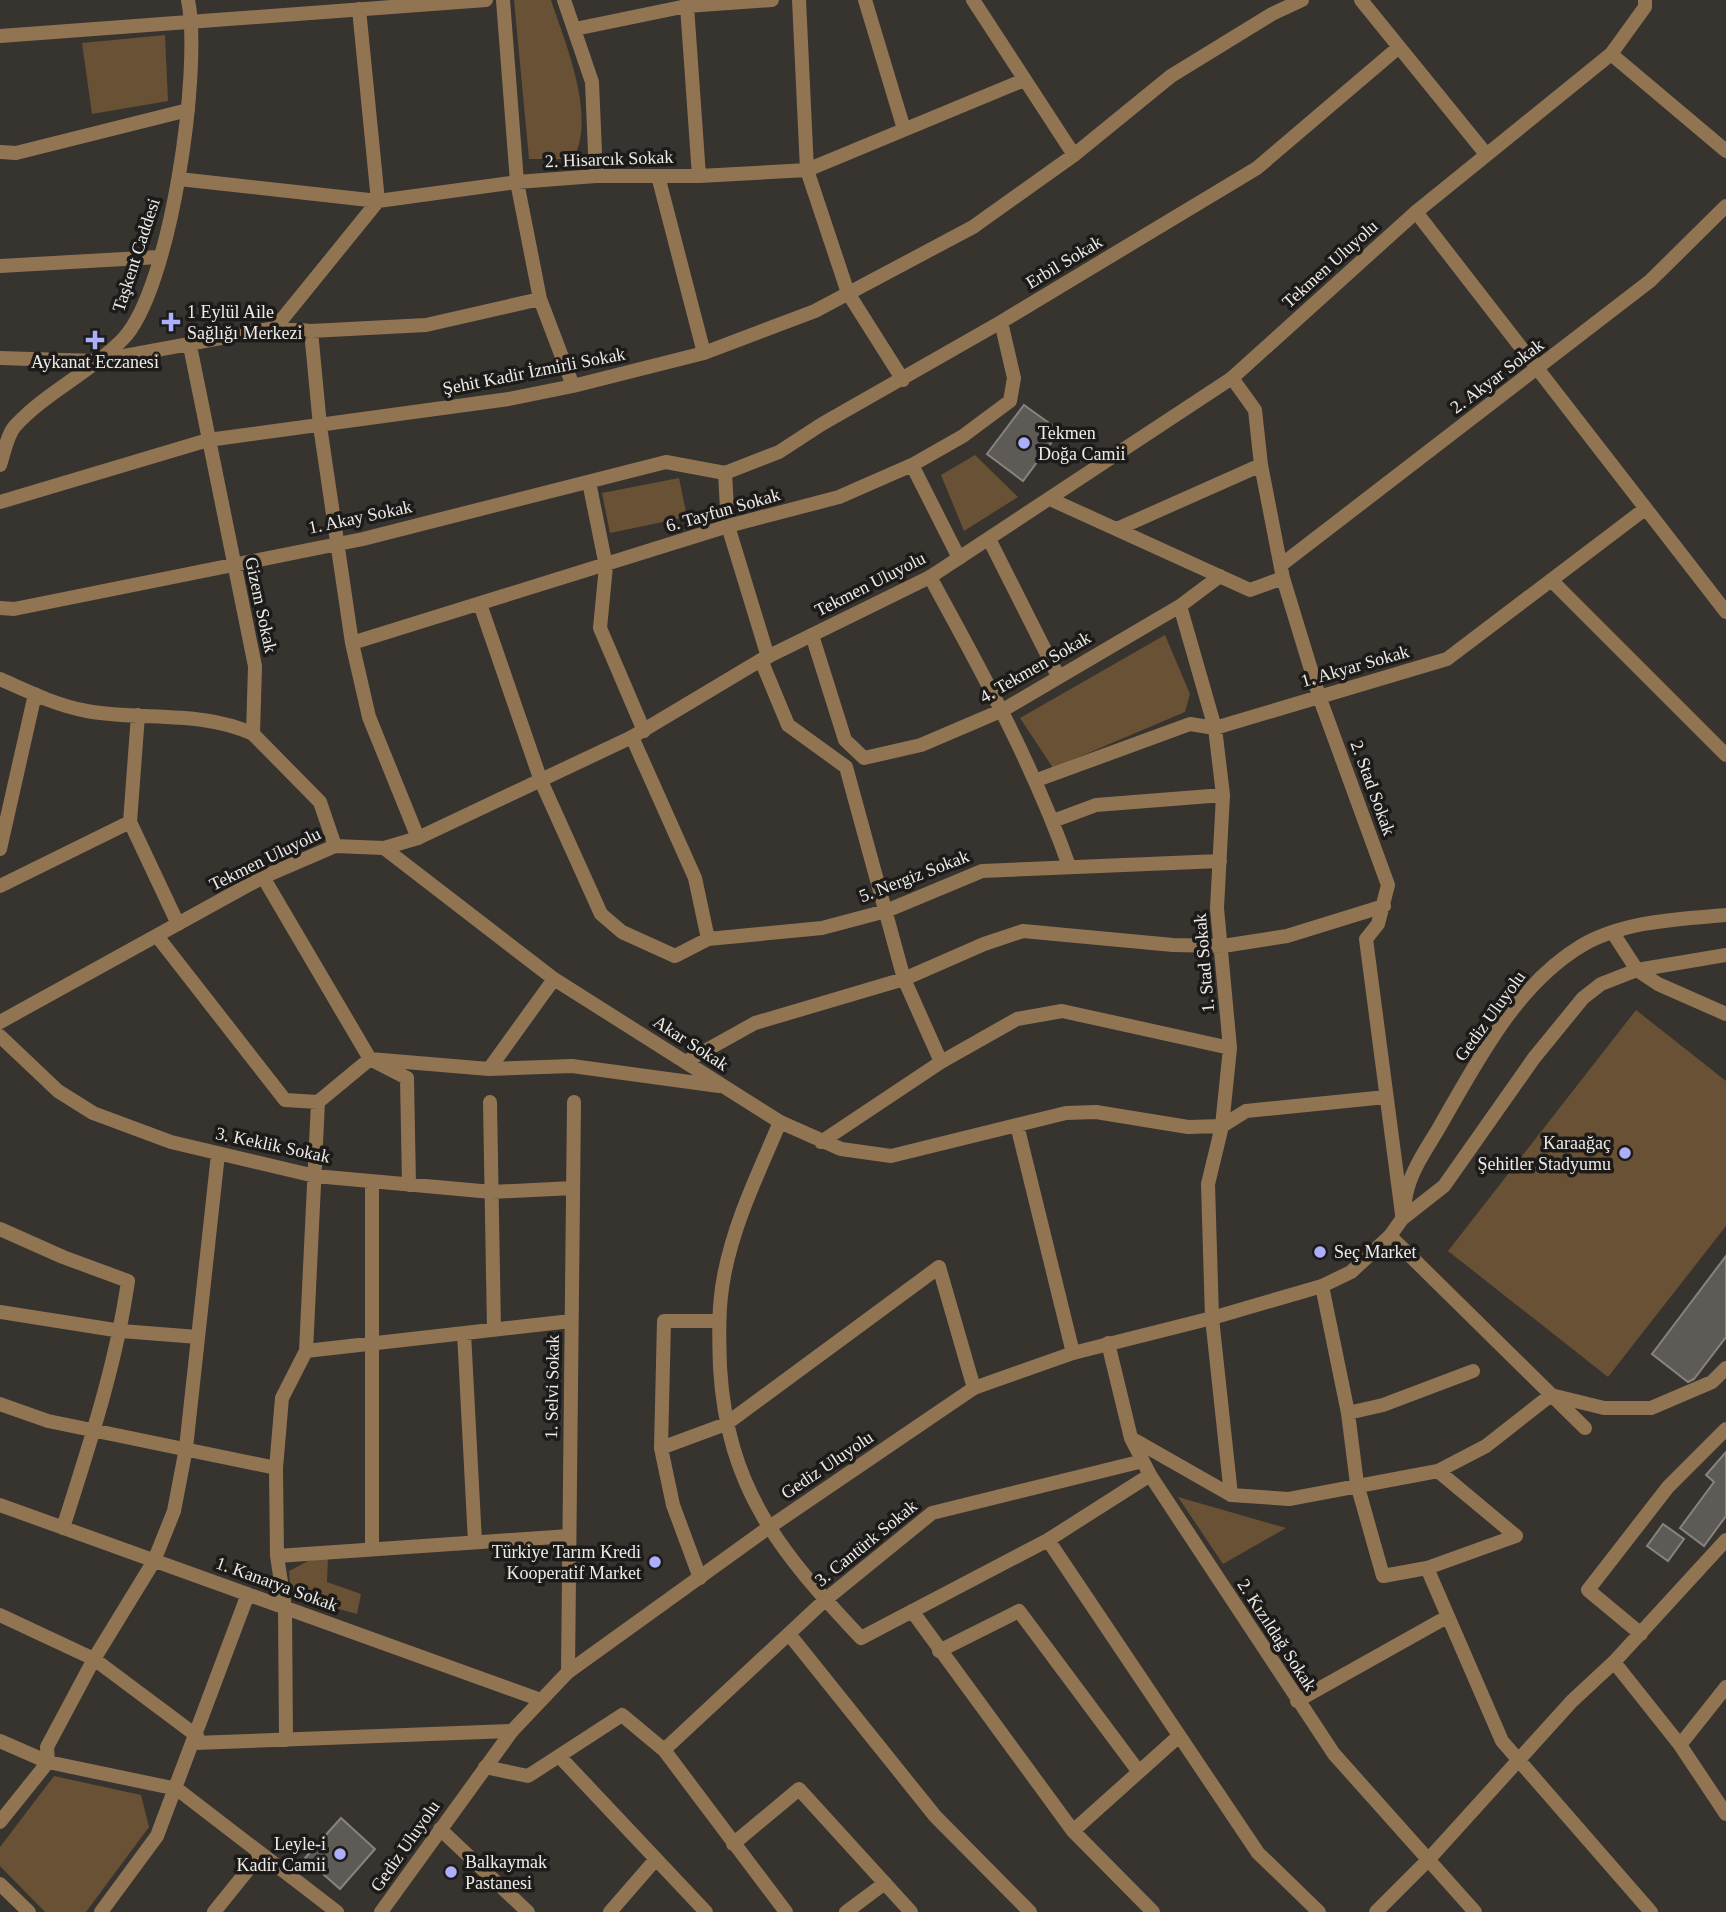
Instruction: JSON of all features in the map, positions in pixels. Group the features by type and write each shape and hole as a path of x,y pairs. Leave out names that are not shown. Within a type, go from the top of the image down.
{"street":[{"name":"Taşkent Caddesi","path":"0,466 13,428 123,339 138,318 159,257 179,180 188,110 192,21 188,0"},
{"path":"0,36 486,0"},
{"path":"503,0 517,182 540,299 573,386"},
{"path":"564,0 592,82 596,176"},
{"path":"575,29 687,6 772,0"},
{"path":"799,0 807,170 848,293 903,380"},
{"path":"865,0 904,129"},
{"path":"973,0 1074,155"},
{"name":"Şehit Kadir İzmirli Sokak","path":"0,502 208,440 320,426 573,386 704,353 815,311 973,227 1074,155 1171,76 1272,14 1302,0"},
{"path":"1361,0 1486,154"},
{"name":"Tekmen Uluyolu","path":"0,1022 264,877 335,846 384,849 418,838 638,734 764,658 930,577 1231,377 1416,212 1611,54 1645,7 1645,0"},
{"path":"687,6 699,176"},
{"path":"275,328 378,201 359,9"},
{"name":"Erbil Sokak","path":"725,473 779,452 822,424 903,380 1258,169 1399,47"},
{"path":"1611,54 1726,151"},
{"name":"2. Hisarcık Sokak","path":"179,180 378,201 517,182 596,176 699,176 807,170 1024,80"},
{"path":"0,152 16,153 188,110"},
{"path":"658,176 704,353"},
{"name":"2. Akyar Sokak","path":"1050,499 1250,590 1282,571 1650,281 1726,206"},
{"path":"1416,212 1726,612"},
{"path":"0,266 159,257"},
{"path":"0,358 97,361 190,346 275,328 311,331 426,325 540,299"},
{"name":"6. Tayfun Sokak","path":"352,643 729,526 839,498 912,465 963,436 1010,401 1014,378 1001,322"},
{"path":"311,331 320,426 352,643 369,717 418,838"},
{"name":"Gizem Sokak","path":"190,346 255,666 253,734"},
{"name":"2. Stad Sokak","path":"1231,377 1255,410 1261,465 1282,571 1320,696 1388,885 1378,924 1366,939 1402,1219"},
{"name":"1. Akay Sokak","path":"0,608 14,609 337,543 666,462 725,473"},
{"path":"912,465 958,558"},
{"path":"1117,529 1261,465"},
{"path":"725,473 729,526 764,658 788,725 846,767 904,979 941,1062"},
{"path":"480,604 541,781 601,914 622,932 675,956 708,939 695,878 638,734 600,628 606,566 589,482"},
{"name":"1. Akyar Sokak","path":"1037,780 1190,724 1215,728 1447,659 1646,509"},
{"path":"989,539 1058,676"},
{"name":"4. Tekmen Sokak","path":"812,635 845,740 864,758 921,745 1003,710 1180,606 1220,576"},
{"path":"930,577 1003,710 1037,780 1069,866"},
{"path":"1551,580 1726,755"},
{"name":"1. Stad Sokak","path":"1180,606 1215,728 1223,795 1217,908 1223,946 1230,1048 1222,1126 1208,1184 1212,1318 1231,1495"},
{"path":"0,679 85,711 203,720 238,727 253,734 320,802 335,846"},
{"path":"0,849 35,694"},
{"path":"138,715 130,822 178,924"},
{"path":"1053,821 1096,805 1223,795"},
{"path":"0,886 130,822"},
{"name":"Akar Sokak","path":"384,849 554,979 780,1122 821,1142 861,1153 891,1156 1066,1113 1096,1112 1188,1126 1222,1126"},
{"name":"5. Nergiz Sokak","path":"708,939 822,928 886,911 982,871 1220,861"},
{"path":"264,877 370,1059 407,1078 410,1185"},
{"path":"685,1062 755,1023 904,979 984,944 1023,931 1173,945 1223,946 1287,936 1384,906"},
{"name":"Gediz Uluyolu","path":"1402,1219 1408,1186 1419,1162 1498,1030 1535,982 1581,946 1613,933 1672,919 1726,915"},
{"path":"1613,933 1637,970 1658,984 1726,1014"},
{"path":"156,936 285,1100 318,1102 370,1059 489,1069 572,1066 724,1087"},
{"name":"Gediz Uluyolu","path":"381,1912 512,1731 568,1672 768,1528 974,1388 1073,1353 1212,1318 1322,1286 1352,1272 1390,1236 1402,1219 1444,1186 1534,1058 1583,998 1601,984 1637,970 1726,955"},
{"path":"489,1069 554,979"},
{"path":"821,1142 941,1062 1017,1019 1062,1011 1230,1048"},
{"name":"3. Keklik Sokak","path":"0,1036 58,1091 93,1113 171,1142 315,1176 492,1192 573,1188"},
{"path":"1222,1126 1246,1111 1386,1097"},
{"path":"286,1740 285,1608 276,1556 276,1468 282,1398 306,1351 318,1102"},
{"path":"490,1102 494,1330"},
{"name":"1. Selvi Sokak","path":"568,1672 574,1102"},
{"path":"780,1122 738,1221 723,1277 719,1321 726,1424 736,1463 768,1528 825,1600 861,1638 1048,1540 1147,1468"},
{"path":"1017,1125 1073,1353"},
{"path":"0,1822 48,1762 47,1747 94,1659 154,1561 174,1511 186,1448 218,1154"},
{"path":"372,1182 372,1549"},
{"path":"0,1229 63,1257 128,1280 121,1331 94,1431 63,1528"},
{"path":"1390,1236 1584,1428"},
{"path":"661,1448 726,1424 939,1266 974,1388"},
{"path":"1322,1286 1348,1413 1357,1484 1383,1576 1427,1569 1517,1536 1438,1471"},
{"path":"0,1312 121,1331 198,1337"},
{"path":"306,1351 571,1321"},
{"path":"700,1578 673,1505 661,1448 664,1321 719,1321"},
{"path":"464,1333 475,1542"},
{"name":"2. Kızıldağ Sokak","path":"1108,1343 1132,1438 1147,1468 1297,1701 1334,1754 1475,1912"},
{"path":"1551,1395 1604,1408 1651,1408 1712,1382 1726,1368"},
{"path":"1348,1413 1383,1405 1473,1371"},
{"path":"1132,1438 1231,1495 1289,1499 1357,1484 1438,1471 1486,1446 1551,1395"},
{"path":"0,1404 48,1421 276,1468"},
{"path":"1641,1634 1588,1590 1668,1487 1726,1429"},
{"name":"3. Cantürk Sokak","path":"664,1749 825,1600 932,1513 1147,1468"},
{"name":"1. Kanarya Sokak","path":"0,1505 541,1700"},
{"path":"276,1556 569,1536"},
{"path":"1048,1540 1258,1853 1319,1912"},
{"path":"1376,1912 1429,1860 1572,1701 1641,1634 1726,1540"},
{"path":"1427,1569 1502,1741 1651,1912"},
{"path":"101,1912 158,1836 248,1594"},
{"path":"912,1611 1073,1831 1153,1912"},
{"path":"939,1651 1019,1611 1139,1772"},
{"path":"0,1615 94,1659 195,1740 286,1740 512,1731"},
{"path":"1297,1701 1447,1617"},
{"path":"789,1634 935,1816 1030,1912"},
{"path":"1614,1662 1680,1745 1726,1814"},
{"path":"1680,1745 1726,1688"},
{"path":"485,1766 528,1776 622,1715 664,1749 786,1912"},
{"path":"1073,1831 1179,1736"},
{"path":"0,1741 48,1762 177,1790 337,1912"},
{"path":"559,1756 706,1912"},
{"path":"733,1844 799,1789 911,1912"},
{"path":"440,1829 528,1912"},
{"path":"214,1912 260,1855"},
{"path":"610,1912 656,1859"},
{"path":"846,1912 885,1883"},
{"path":"0,1884 29,1912"}],"shaded area":[{"path":"514,0 551,0 570,58 580,101 580,142 573,159 529,159"},
{"path":"165,35 168,101 92,114 82,43"},
{"path":"975,455 1018,497 964,531 941,475"},
{"path":"679,478 687,517 610,533 602,493"},
{"path":"1165,635 1190,694 1185,712 1053,768 1020,718"},
{"name":"Karaağaç Şehitler Stadyumu","path":"1636,1010 1726,1081 1726,1226 1608,1377 1448,1251"},
{"path":"1178,1497 1286,1528 1223,1564"},
{"path":"328,1557 327,1582 361,1594 357,1614 291,1596 289,1571 308,1561"},
{"path":"54,1776 141,1795 149,1827 86,1912 45,1912 0,1866 0,1847"}],"building":[{"name":"Tekmen Doğa Camii","path":"1024,405 1060,431 1023,481 987,454"},
{"path":"1726,1256 1726,1337 1694,1379 1688,1382 1652,1354"},
{"path":"1726,1452 1726,1516 1704,1546 1680,1528 1714,1482 1706,1475"},
{"path":"1663,1524 1684,1539 1668,1561 1647,1546"},
{"name":"Leyle-i Kadir Camii","path":"341,1818 375,1849 340,1889 305,1858"}],"place":[{"name":"1 Eylül Aile Sağlığı Merkezi","path":"171,322"},
{"name":"Aykanat Eczanesi","path":"95,340"},
{"name":"Tekmen Doğa Camii","path":"1024,443"},
{"name":"Karaağaç Şehitler Stadyumu","path":"1625,1153"},
{"name":"Seç Market","path":"1320,1252"},
{"name":"Türkiye Tarım Kredi Kooperatif Market","path":"655,1562"},
{"name":"Leyle-i Kadir Camii","path":"340,1854"},
{"name":"Balkaymak Pastanesi","path":"451,1872"}]}
